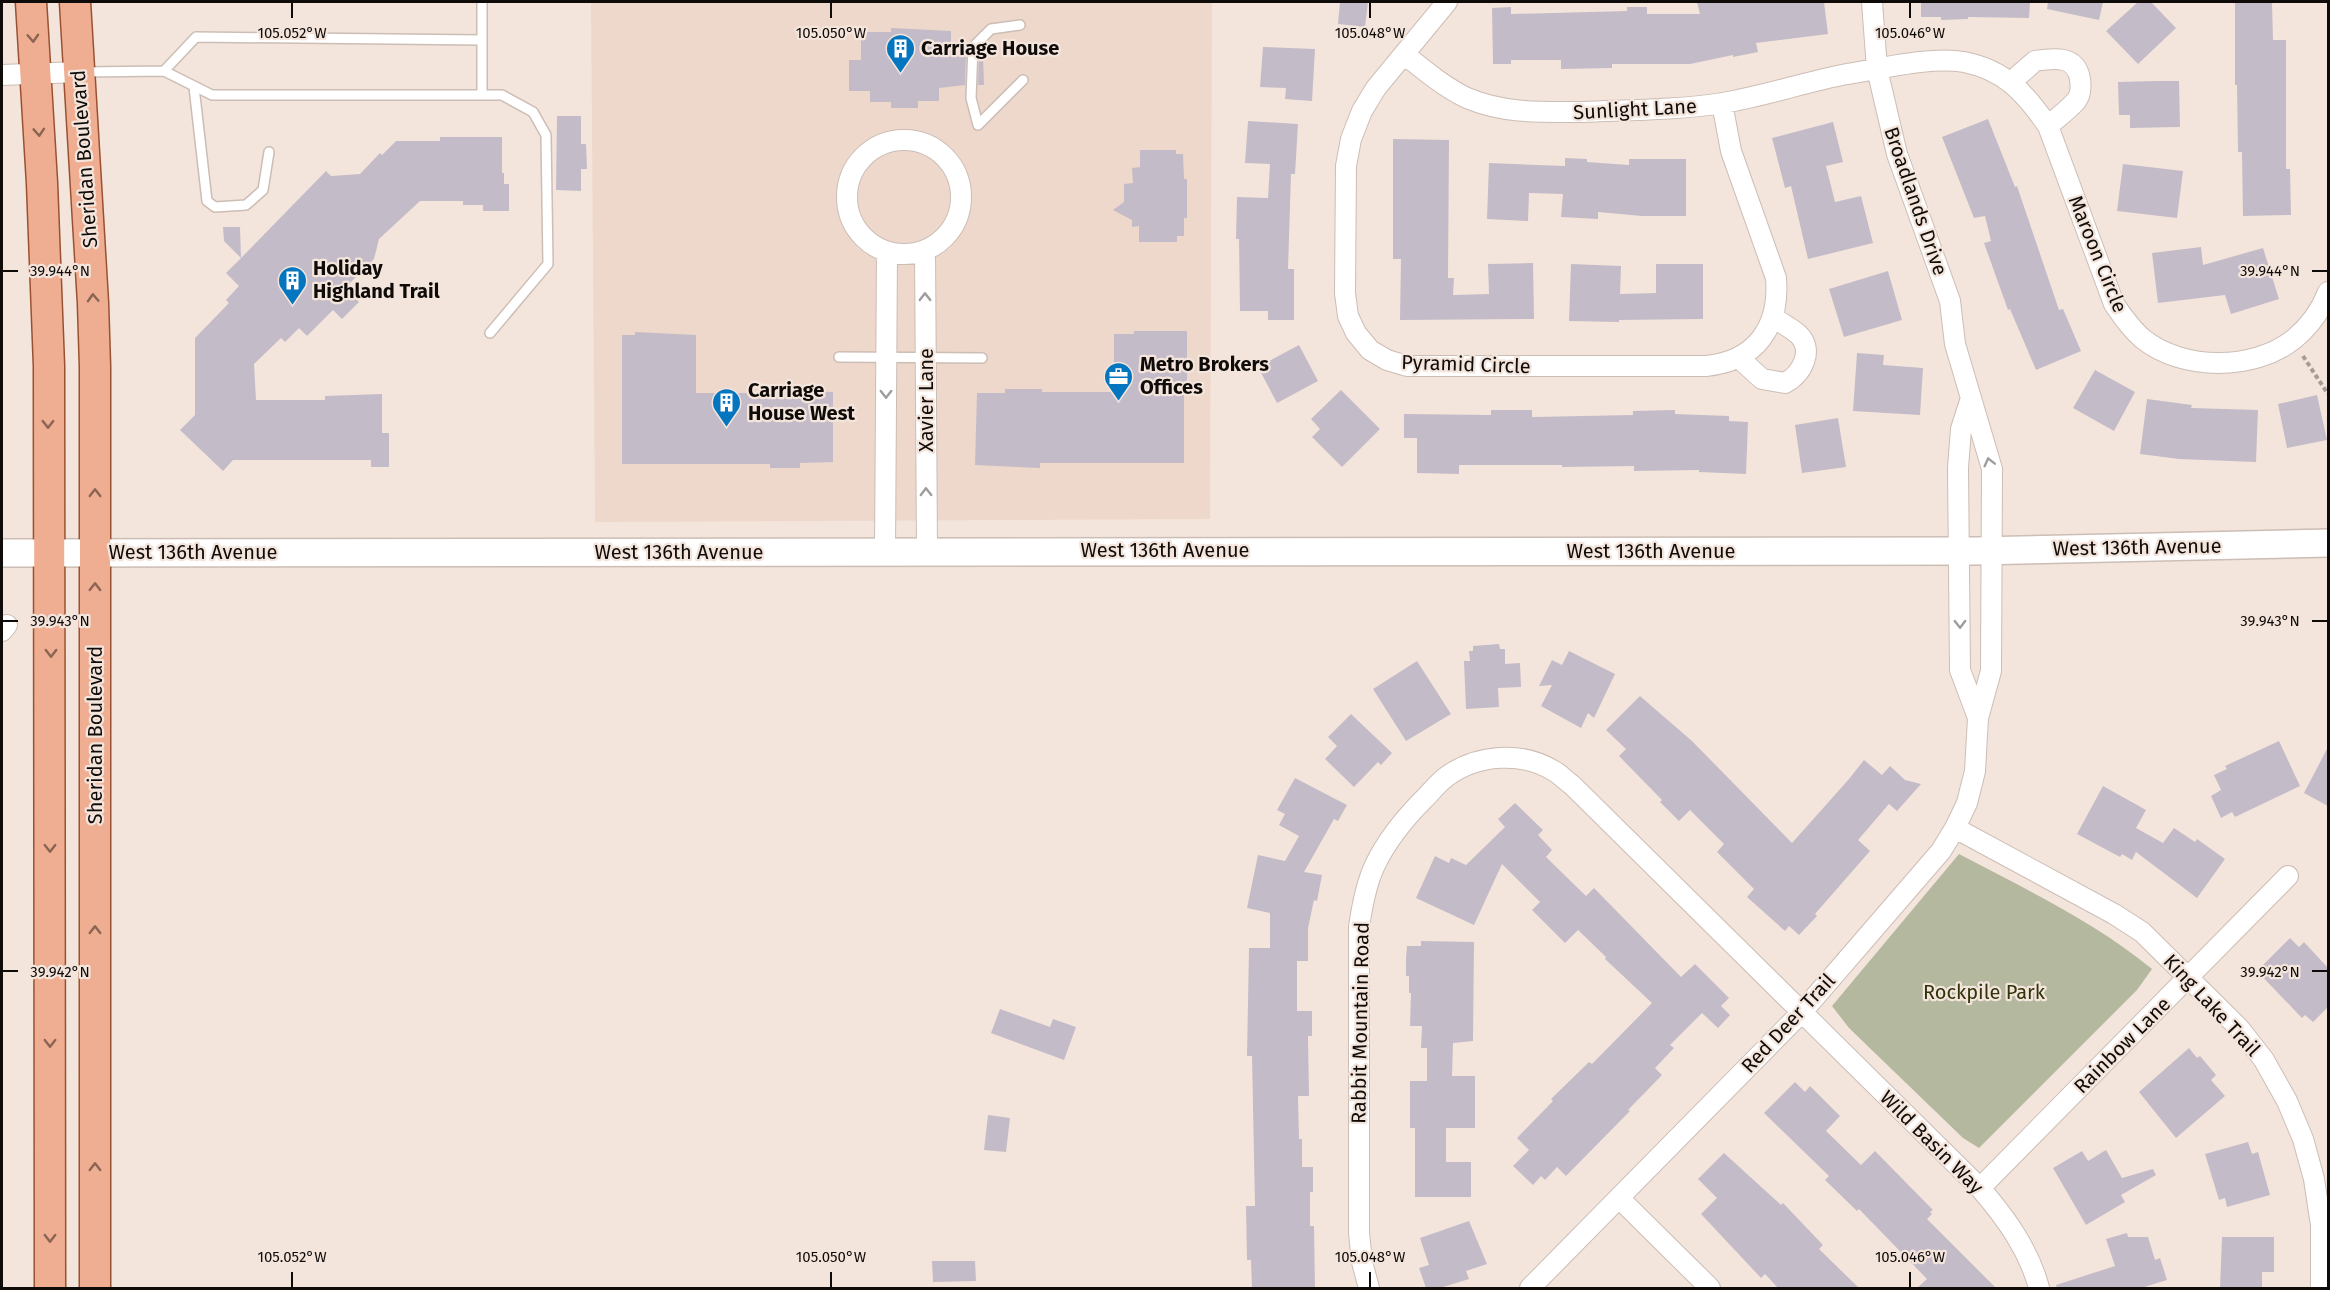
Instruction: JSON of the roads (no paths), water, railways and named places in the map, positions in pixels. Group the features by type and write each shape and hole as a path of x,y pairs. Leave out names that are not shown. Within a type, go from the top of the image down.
{"main road":[{"path":"31,2 47,293 48,552 51,636 50,1288"},
{"name":"Sheridan Boulevard","path":"75,2 93,303 95,1288"},
{"name":"West 136th Avenue","path":"2,553 455,554 927,550 1959,551 2328,543"}],"street":[{"name":"Pyramid Circle","path":"1447,2 1376,88 1362,111 1351,139 1346,166 1345,292 1348,316 1356,333 1370,350 1387,360 1407,366 1706,366 1719,365 1739,358 1755,346 1768,330 1773,317 1777,298 1776,279 1731,151 1722,103"},
{"name":"Broadlands Drive","path":"1872,2 1877,69 1897,154 1950,301 1955,344 1992,469 1991,550"},
{"name":"Sunlight Lane","path":"1404,54 1442,84 1468,98 1498,108 1529,113 1676,109 1722,103 1815,80 1877,69"},
{"name":"Maroon Circle","path":"1877,69 1939,61 1963,62 1987,69 2011,82 2031,100 2048,126 2114,304 2126,322 2143,339 2160,350 2182,359 2206,362 2244,360 2268,354 2292,341 2308,327 2322,307 2328,292"},
{"path":"2011,82 2035,61 2072,62 2078,70 2081,91 2077,99 2048,126"},
{"path":"2,75 79,72"},
{"path":"912,140 930,146 946,157 955,169 962,198 959,215 951,230 940,242 925,250 906,254 886,252 870,243 857,230 849,213 847,194 851,176 861,160 875,147 893,141 912,140"},
{"name":"Xavier Lane","path":"925,250 927,550"},
{"name":"Xavier Lane","path":"885,551 886,252"},
{"path":"1739,358 1756,375 1769,381 1785,382 1799,373 1806,358 1803,342 1798,334 1773,317"},
{"path":"1959,551 1958,468 1961,429 1971,398"},
{"name":"Red Deer Trail","path":"1530,1288 1802,1012 1941,851 1967,803 1975,771 1978,718 1991,671 1991,550"},
{"name":"Red Deer Trail","path":"1959,551 1960,670 1978,718"},
{"name":"Rabbit Mountain Road","path":"1369,1288 1362,1262 1359,1233 1359,927 1365,895 1374,867 1390,838 1410,813 1446,777 1466,765 1488,759 1511,758 1532,762 1554,771 1572,785 1802,1012"},
{"name":"King Lake Trail","path":"1955,828 2114,914 2142,933 2239,1028 2264,1060 2288,1101 2303,1139 2314,1179 2321,1225 2321,1288"},
{"name":"Rainbow Lane","path":"1980,1188 2288,876"},
{"name":"Wild Basin Way","path":"1802,1012 1980,1188 2005,1218 2023,1248 2039,1288"},
{"path":"1618,1198 1710,1288"}],"lane":[{"path":"482,2 482,95"},
{"path":"1020,25 991,29 973,47 971,98 978,125 1023,80"},
{"path":"164,71 196,37 482,40"},
{"path":"79,72 164,71 212,95 502,95 533,112 546,135 548,264 490,333"},
{"path":"194,87 207,201 215,207 246,205 263,190 269,152"},
{"path":"839,357 982,358"}],"place":[{"name":"Carriage House","path":"900,74"},
{"name":"Holiday Highland Trail","path":"292,306"},
{"name":"Metro Brokers Offices","path":"1119,402"},
{"name":"Carriage House West","path":"727,428"}],"park label":[{"name":"Rockpile Park","path":"1984,992"}]}
